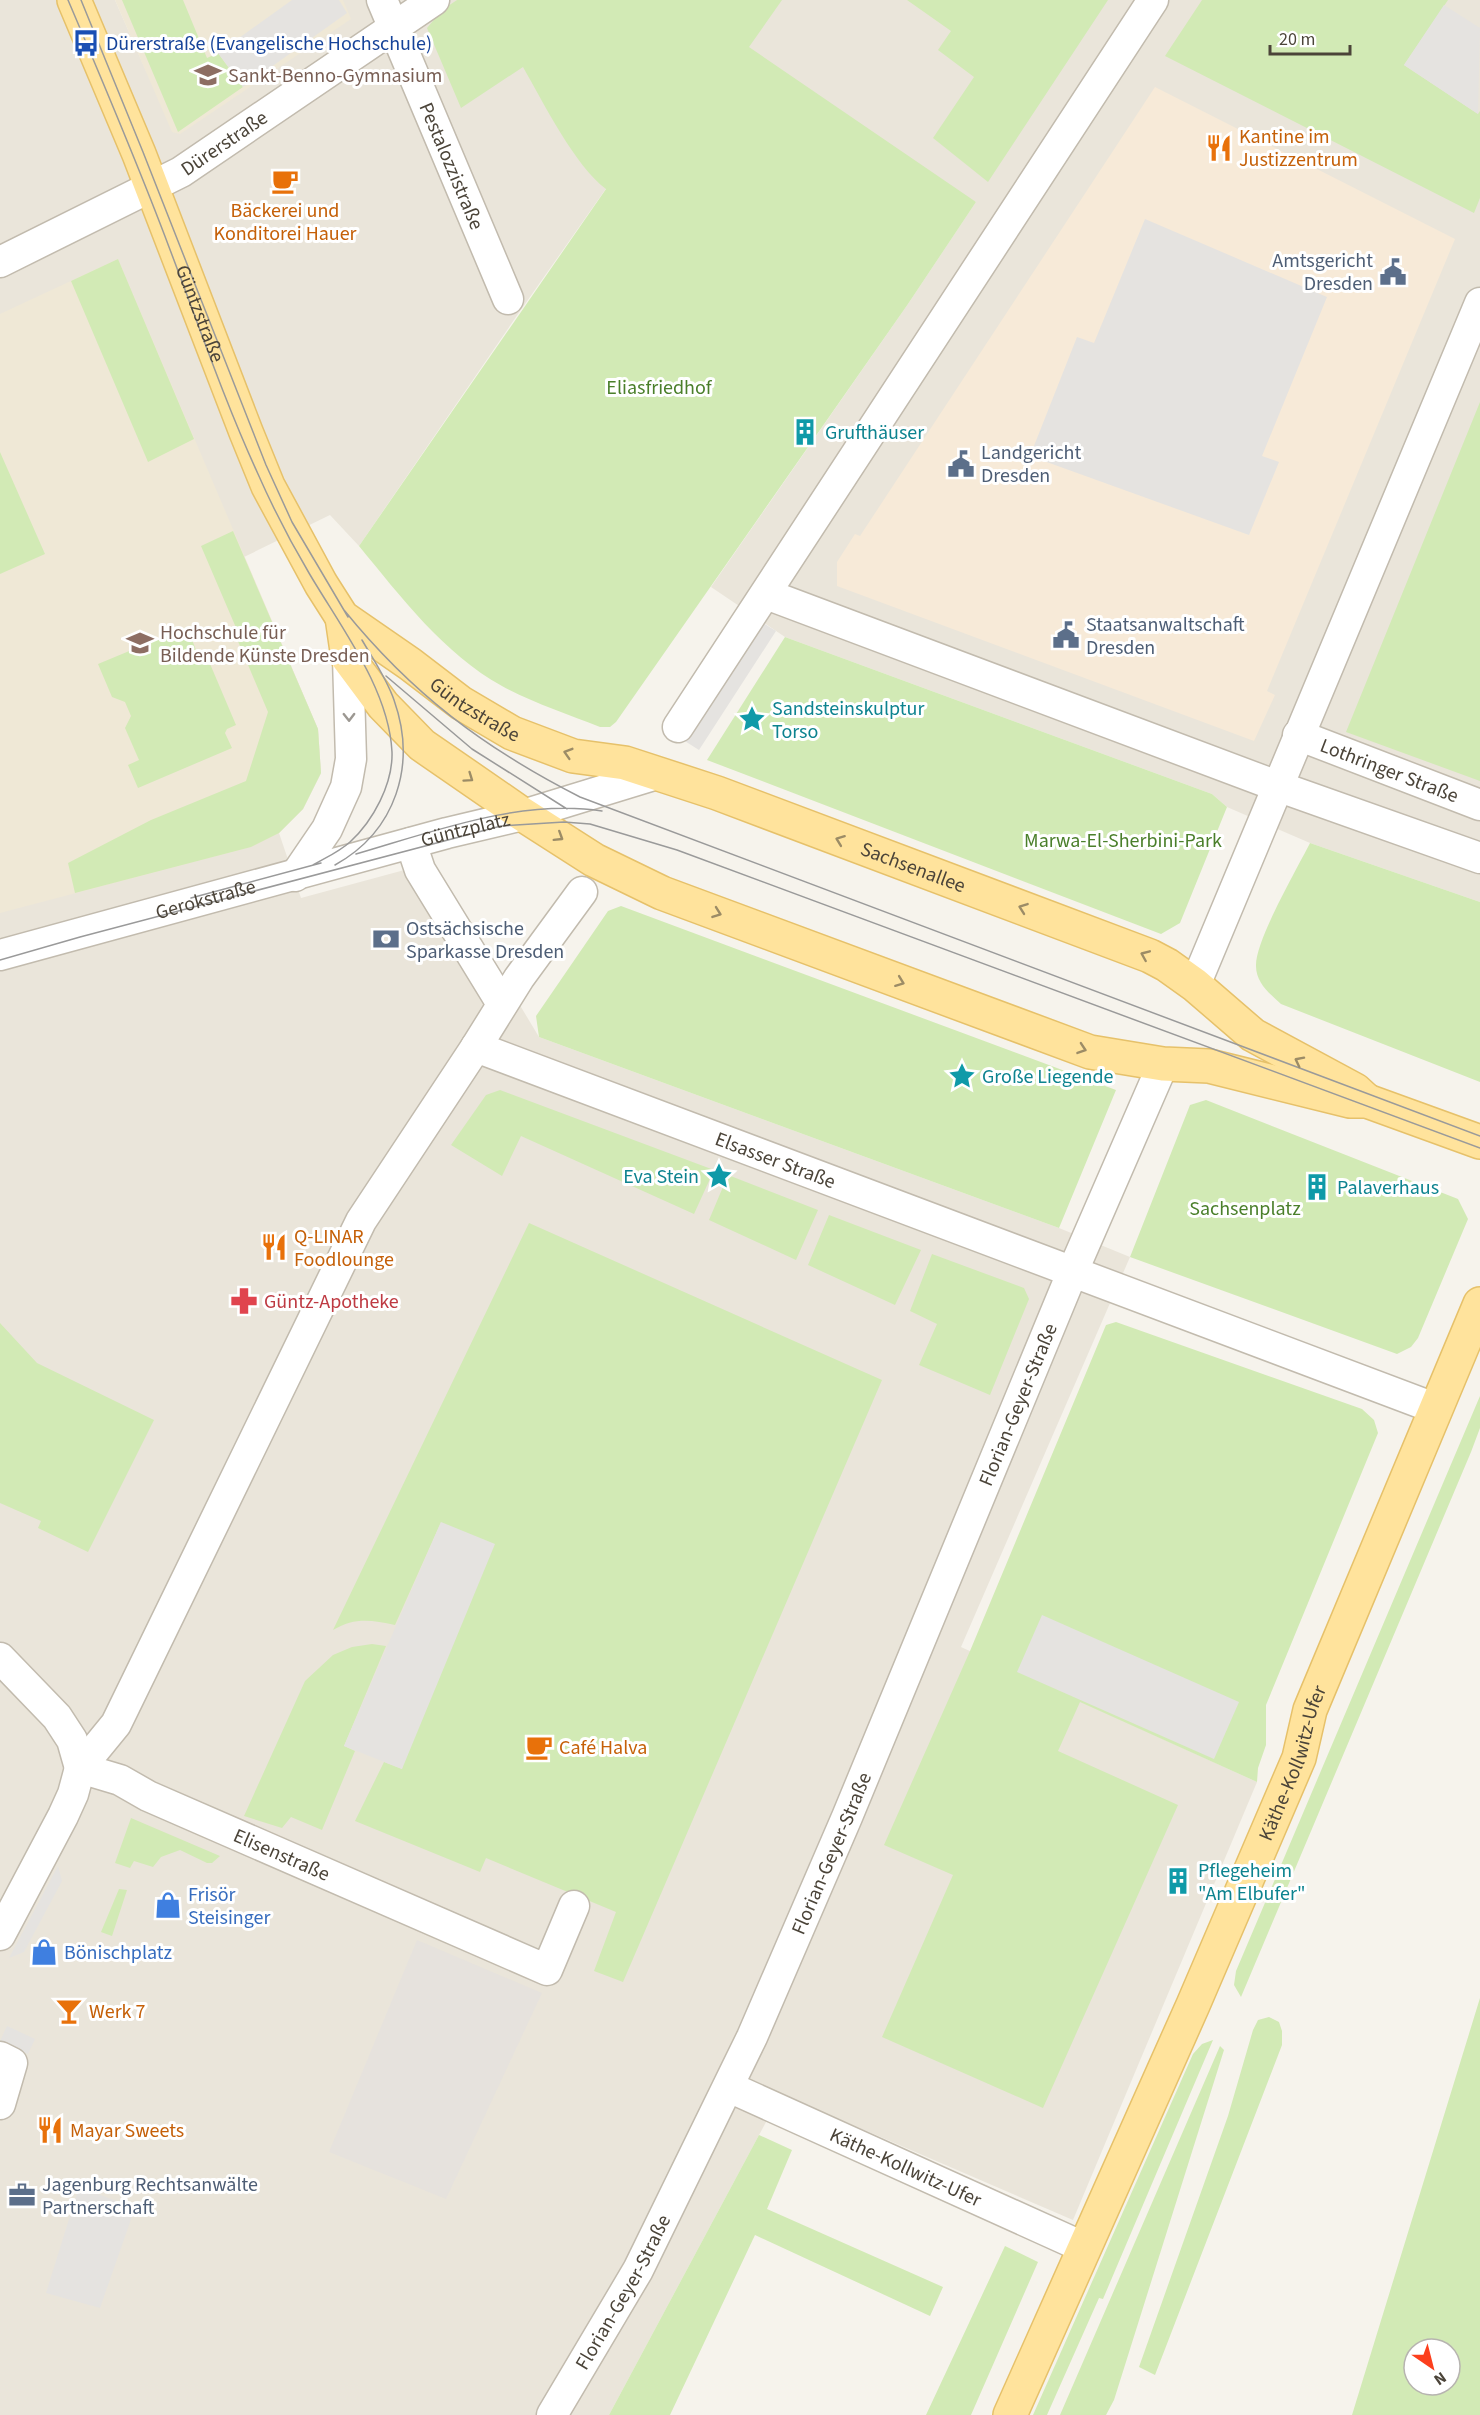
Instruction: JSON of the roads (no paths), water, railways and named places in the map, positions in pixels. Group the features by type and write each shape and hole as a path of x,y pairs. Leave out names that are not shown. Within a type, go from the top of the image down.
{"main road":[{"name":"Güntzstraße","path":"74,0 152,187 268,486 321,584 342,616 460,703 512,733 573,756 625,763"},
{"name":"Güntzstraße","path":"342,616 348,658 383,705 422,745 523,815"},
{"name":"Sachsenallee","path":"625,763 717,793 1150,956 1195,985"},
{"name":"Güntzplatz","path":"523,815 594,860 662,893 1090,1053 1163,1064"},
{"path":"1195,985 1253,1035 1355,1090 1367,1101"},
{"path":"1163,1064 1209,1066 1350,1101 1367,1101 1480,1142"},
{"path":"1437,1409 1480,1304"},
{"name":"Käthe-Kollwitz-Ufer","path":"1010,2415 1299,1758 1310,1710 1437,1409"}],"street":[{"name":"Pestalozzistraße","path":"382,0 508,299"},
{"name":"Dürerstraße","path":"0,262 181,172 434,0"},
{"path":"678,727 1153,0"},
{"path":"1195,985 1480,303"},
{"path":"766,594 1277,786 1480,858"},
{"name":"Güntzstraße","path":"295,876 327,830 346,787 351,759 348,658"},
{"name":"Lothringer Straße","path":"1298,735 1480,805"},
{"name":"Güntzplatz","path":"502,1004 420,870 411,843 523,815 657,774"},
{"name":"Gerokstraße","path":"0,956 411,843"},
{"path":"0,1935 63,1816 73,1794 80,1768 116,1724 361,1221 519,978 582,892"},
{"name":"Elsasser Straße","path":"476,1047 1072,1273"},
{"path":"1163,1064 1072,1273 1437,1409"},
{"name":"Florian-Geyer-Straße","path":"552,2415 638,2270 729,2087 852,1806 1072,1273"},
{"path":"0,1658 57,1717 72,1740 80,1768"},
{"name":"Elisenstraße","path":"80,1768 120,1780 148,1796 547,1970 574,1906"},
{"path":"0,2057 12,2063 0,2104"},
{"name":"Käthe-Kollwitz-Ufer","path":"729,2087 1083,2247"}],"tram line":[{"path":"68,0 145,185 246,446 288,537 373,682 389,728 392,752 389,777 374,813 350,842 313,865"},
{"path":"81,0 266,465 292,522 348,617"},
{"path":"344,610 396,668 452,717 512,759 580,797 1480,1136"},
{"path":"335,865 356,851 387,815 402,772 401,724 394,700 384,677 362,640"},
{"path":"386,676 472,749 567,809"},
{"path":"356,854 446,827 509,813 572,808 602,811"},
{"path":"0,960 501,826 564,822 590,824 677,850 1480,1148"},
{"path":"191,898 321,863"}],"place":[{"name":"Dürerstraße (Evangelische Hochschule)","path":"86,43"},
{"name":"Sankt-Benno-Gymnasium","path":"208,75"},
{"name":"Kantine im Justizzentrum","path":"1219,148"},
{"name":"Bäckerei und Konditorei Hauer","path":"285,181"},
{"name":"Amtsgericht Dresden","path":"1393,272"},
{"name":"Grufthäuser","path":"805,432"},
{"name":"Landgericht Dresden","path":"961,464"},
{"name":"Staatsanwaltschaft Dresden","path":"1066,635"},
{"name":"Hochschule für Bildende Künste Dresden","path":"140,643"},
{"name":"Sandsteinskulptur Torso","path":"752,719"},
{"name":"Ostsächsische Sparkasse Dresden","path":"386,939"},
{"name":"Große Liegende","path":"962,1076"},
{"name":"Eva Stein","path":"719,1176"},
{"name":"Palaverhaus","path":"1317,1187"},
{"name":"Q-LINAR Foodlounge","path":"274,1247"},
{"name":"Güntz-Apotheke","path":"244,1301"},
{"name":"Café Halva","path":"539,1747"},
{"name":"Pflegeheim \"Am Elbufer\"","path":"1178,1881"},
{"name":"Frisör Steisinger","path":"168,1905"},
{"name":"Bönischplatz","path":"44,1952"},
{"name":"Werk 7","path":"69,2011"},
{"name":"Mayar Sweets","path":"50,2130"},
{"name":"Jagenburg Rechtsanwälte Partnerschaft","path":"22,2195"}],"park label":[{"name":"Eliasfriedhof","path":"659,387"},
{"name":"Marwa-El-Sherbini-Park","path":"1123,840"},
{"name":"Sachsenplatz","path":"1245,1208"}]}
